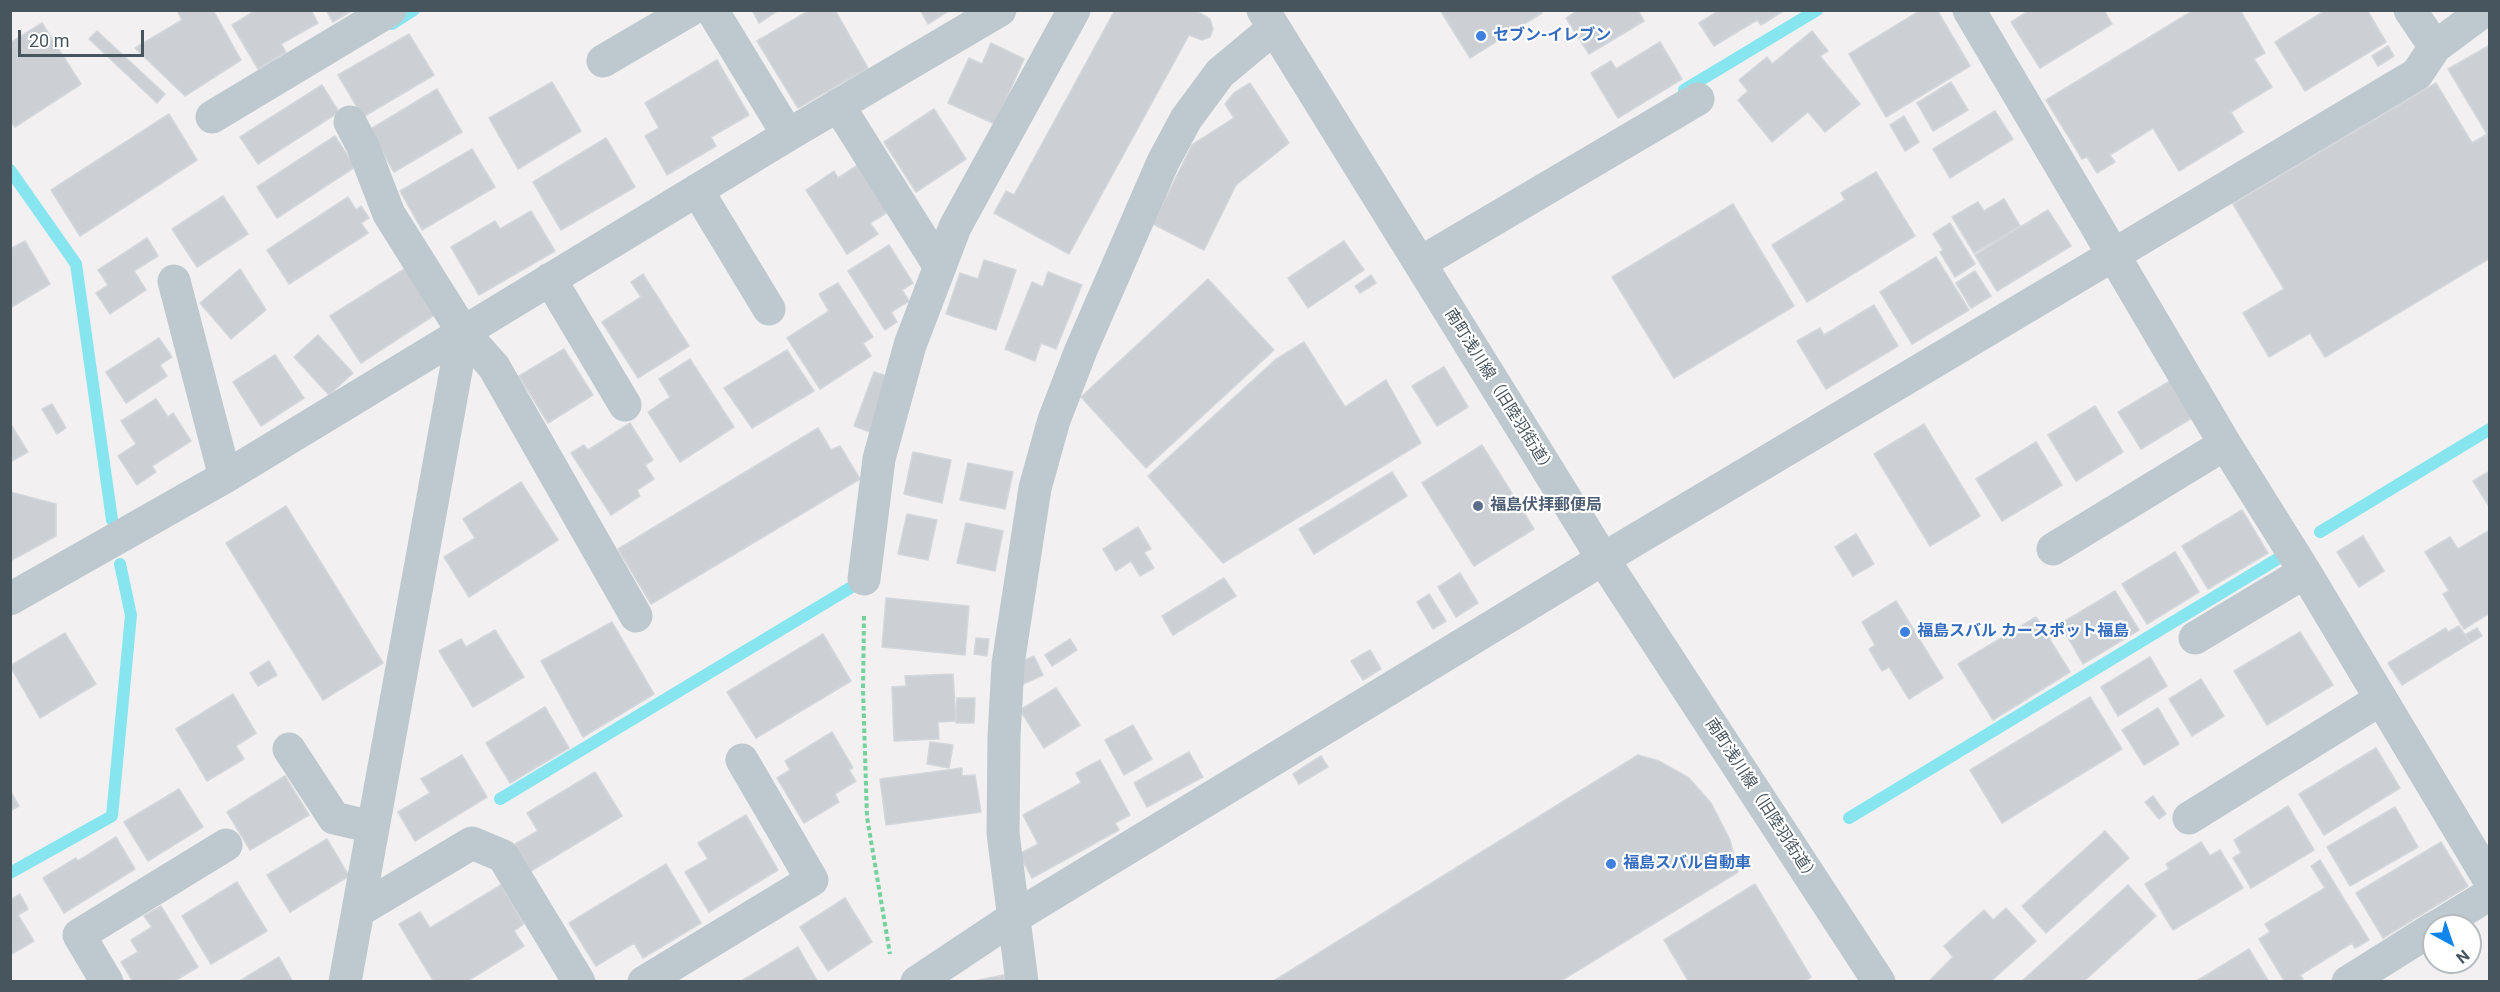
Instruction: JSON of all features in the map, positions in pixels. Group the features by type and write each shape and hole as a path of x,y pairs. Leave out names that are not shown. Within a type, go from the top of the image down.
{"street":[{"path":"212,117 390,10"},
{"path":"603,61 690,10"},
{"path":"712,10 788,135"},
{"path":"10,599 225,477 788,135 1000,10"},
{"path":"864,579 879,459 910,345 955,227 1074,10"},
{"path":"1969,10 2114,252 2225,444 2305,572 2487,875 2450,914"},
{"path":"2410,10 2435,47"},
{"path":"917,981 1013,918 1603,559 2114,252 2194,208 2417,74 2435,47 2485,10"},
{"path":"1022,981 1003,833 1004,737 1008,664 1035,488 1054,420 1090,329 1164,162 1186,119 1220,73 1268,20"},
{"name":"南町浅川線（旧陸羽街道）","path":"1268,20 1603,559 1879,981"},
{"path":"1420,263 1698,99"},
{"path":"838,105 940,267"},
{"path":"350,122 363,147 389,214 463,332 494,367 636,616"},
{"path":"697,190 769,309"},
{"path":"550,279 625,405"},
{"path":"174,281 225,477"},
{"path":"345,981 463,332"},
{"path":"2053,549 2225,444"},
{"path":"2195,638 2305,572"},
{"path":"2189,818 2381,699"},
{"path":"289,749 334,818 373,827"},
{"path":"644,981 812,880 742,760"},
{"path":"358,911 472,843 503,856 579,981"},
{"path":"107,981 78,935 226,845"},
{"path":"2348,981 2422,935"}],"path":[{"path":"864,579 862,689 867,817 891,958"}],"building":[{"path":"177,10 213,10 241,60 185,96 135,48 182,20"},
{"path":"256,10 311,10 318,23 281,44 286,52 258,69 232,25"},
{"path":"326,10 353,10 333,22"},
{"path":"752,10 779,10 759,23"},
{"path":"810,10 835,10 868,68 798,108 757,41"},
{"path":"920,10 950,10 928,24"},
{"path":"1115,10 1195,10 1210,19 1213,29 1210,37 1202,40 1189,35 1069,254 994,213 1006,191 1014,195"},
{"name":"セブン-イレブン","path":"1440,10 1540,10 1542,13 1470,58"},
{"path":"1578,10 1638,10 1644,21 1589,54 1566,18"},
{"path":"1720,10 1785,10 1761,25 1757,20 1714,46 1699,23"},
{"path":"1921,10 1937,10 1970,66 1886,117 1849,54"},
{"path":"2030,10 2104,10 2112,24 2040,68 2011,22"},
{"path":"2194,10 2240,10 2265,53 2254,59 2272,87 2231,112 2243,132 2179,171 2153,128 2110,155 2115,162 2097,173 2087,157 2082,159 2046,100"},
{"path":"2326,10 2367,10 2386,42 2305,91 2275,42"},
{"path":"42,23 81,84 15,127 10,121 10,43"},
{"path":"97,31 165,94 157,103 89,39"},
{"path":"1812,31 1828,51 1820,56 1860,104 1825,132 1808,112 1772,142 1738,100 1748,91 1739,80 1767,57 1772,64"},
{"path":"409,34 434,75 363,117 338,75"},
{"path":"1660,42 1682,79 1618,118 1591,73 1611,61 1616,69"},
{"path":"991,43 1024,59 995,124 948,103 969,58 982,64"},
{"path":"2490,45 2490,258 2325,357 2310,333 2269,357 2243,313 2284,289 2233,204 2436,83 2472,143 2487,134 2448,69"},
{"path":"2388,46 2394,56 2378,66 2372,56"},
{"path":"717,60 749,115 711,137 716,146 667,175 645,136 659,128 645,103"},
{"path":"552,82 581,131 518,169 489,118"},
{"path":"1951,82 1968,110 1933,131 1917,103"},
{"path":"1250,83 1289,143 1236,185 1204,250 1153,224 1192,145 1234,118 1225,104 1234,93"},
{"path":"322,85 339,112 258,164 240,137"},
{"path":"437,89 462,132 394,172 369,130"},
{"path":"934,109 966,159 916,192 884,142"},
{"path":"1995,111 2013,139 1950,178 1933,149"},
{"path":"169,114 197,160 80,236 51,190"},
{"path":"1904,116 1919,142 1905,151 1890,125"},
{"path":"335,136 355,167 277,218 257,187"},
{"path":"606,138 635,187 561,230 533,182"},
{"path":"472,149 495,187 422,230 400,191"},
{"path":"858,165 888,212 870,223 878,234 847,254 806,190 834,171 838,178"},
{"path":"1876,172 1915,236 1807,302 1772,245 1845,200 1841,193"},
{"path":"223,196 248,234 197,267 172,229"},
{"path":"348,197 356,210 361,206 369,218 361,223 368,233 289,284 267,250"},
{"path":"2004,199 2020,226 1974,253 1952,217 1978,202 1984,211"},
{"path":"1733,204 1794,306 1674,378 1612,277"},
{"path":"2048,210 2071,246 1997,291 1975,255"},
{"path":"531,211 555,251 479,295 451,247 495,221 500,229"},
{"path":"1950,223 1975,264 1955,277 1940,252 1943,250 1933,234"},
{"path":"147,238 158,256 134,271 146,290 110,314 96,293 108,285 98,270"},
{"path":"25,241 50,284 10,308 10,249"},
{"path":"1344,241 1364,270 1308,308 1288,278"},
{"path":"889,245 913,283 902,290 909,301 891,312 897,322 885,330 848,271"},
{"path":"1936,257 1969,310 1912,344 1880,292"},
{"path":"984,260 1016,270 996,330 946,314 960,273 978,279"},
{"path":"406,268 436,314 361,363 330,316"},
{"path":"240,269 266,310 231,339 200,303"},
{"path":"1975,271 1991,296 1971,308 1956,283"},
{"path":"1048,272 1082,285 1056,349 1041,343 1035,361 1005,349 1032,282 1043,287"},
{"path":"643,274 689,346 638,378 602,322 641,297 631,282"},
{"path":"1371,275 1376,283 1360,293 1355,286"},
{"path":"1208,279 1274,350 1146,468 1081,397"},
{"path":"838,283 873,337 863,343 871,356 820,389 787,338 829,311 819,294"},
{"path":"1874,305 1898,346 1826,389 1797,341 1820,328 1824,335"},
{"path":"318,335 353,373 329,395 294,357"},
{"path":"159,338 172,357 160,365 167,376 126,403 106,372"},
{"path":"1304,342 1345,407 1386,380 1421,443 1223,563 1148,476 1275,360"},
{"path":"564,349 593,395 548,423 519,376"},
{"path":"787,350 814,391 752,428 724,388"},
{"path":"275,355 304,398 261,426 233,382"},
{"path":"690,359 734,427 680,462 648,412 670,397 659,379"},
{"path":"1444,367 1468,407 1437,426 1412,386"},
{"path":"874,372 890,377 870,432 854,426"},
{"path":"2170,381 2192,418 2141,449 2118,412"},
{"path":"156,399 168,417 173,413 191,441 152,466 156,472 137,485 118,456 136,444 121,421"},
{"path":"52,404 66,428 57,434 42,409"},
{"path":"2095,406 2123,452 2076,481 2048,435"},
{"path":"10,423 28,452 10,462"},
{"path":"630,423 653,460 645,465 654,479 637,490 640,496 611,515 571,453 584,445 588,450"},
{"path":"1924,424 1980,516 1930,546 1874,454"},
{"path":"818,428 831,450 840,446 860,479 651,604 618,549"},
{"path":"2036,442 2062,485 2002,521 1976,479"},
{"path":"1482,445 1534,529 1474,566 1422,483"},
{"path":"913,452 951,460 942,503 904,494"},
{"path":"968,463 1013,472 1005,509 960,500"},
{"path":"2490,471 2490,508 2473,481"},
{"path":"1392,472 1407,496 1314,554 1299,529"},
{"path":"521,482 558,540 469,597 444,557 475,538 463,519"},
{"path":"10,492 56,504 56,536 10,561"},
{"path":"286,506 383,663 323,700 226,543"},
{"path":"2242,510 2268,553 2208,589 2182,546"},
{"path":"907,514 937,520 928,560 898,554"},
{"path":"966,523 1003,531 995,571 957,563"},
{"path":"1138,527 1151,549 1144,552 1154,568 1140,576 1131,561 1116,571 1103,549"},
{"path":"2490,530 2490,617 2488,614 2464,629 2443,594 2449,591 2425,552 2450,537 2458,549"},
{"path":"1856,534 1874,564 1853,576 1835,547"},
{"path":"2363,536 2384,571 2359,587 2337,552"},
{"path":"2175,552 2199,592 2147,624 2122,584"},
{"path":"1460,573 1478,603 1456,617 1438,587"},
{"path":"1224,578 1236,596 1173,635 1162,616"},
{"path":"2115,591 2139,630 2083,664 2060,624"},
{"path":"1429,594 1446,621 1433,629 1417,602"},
{"path":"886,598 969,606 965,655 882,647"},
{"path":"1896,601 1943,678 1909,699 1889,667 1882,671 1869,649 1875,645 1862,622"},
{"path":"2036,617 2070,672 1993,720 1958,664"},
{"path":"612,622 654,694 583,737 541,661"},
{"path":"2459,626 2470,643 2402,685 2388,663 2446,628 2448,632"},
{"path":"2477,628 2482,636 2470,643 2465,635"},
{"path":"495,630 524,677 473,707 439,651 461,639 466,647"},
{"path":"2300,632 2333,685 2267,725 2234,671"},
{"path":"65,633 96,684 40,718 10,666"},
{"path":"823,634 851,681 756,738 727,692"},
{"path":"976,638 989,639 987,656 974,654"},
{"path":"1070,639 1077,650 1052,666 1045,655"},
{"path":"1370,650 1381,669 1363,680 1351,661"},
{"path":"1034,656 1043,675 1021,685 1023,661"},
{"path":"2150,657 2167,686 2118,716 2101,687"},
{"path":"269,661 277,675 258,686 250,673"},
{"path":"953,674 956,721 938,722 939,739 894,741 892,687 906,686 905,676"},
{"path":"2201,679 2224,716 2192,736 2169,699"},
{"path":"1056,688 1080,725 1044,748 1020,710"},
{"path":"233,694 256,733 236,746 244,759 207,781 176,729"},
{"path":"2090,697 2122,749 2002,823 1970,770"},
{"path":"957,698 975,698 974,723 956,723"},
{"path":"545,707 569,748 510,783 486,743"},
{"path":"2158,708 2179,744 2144,765 2122,730"},
{"path":"1133,725 1152,759 1124,775 1105,740"},
{"path":"832,732 853,768 849,770 856,781 835,794 839,802 804,823 777,778 790,770 785,761"},
{"path":"930,742 953,745 949,768 927,764"},
{"path":"2376,748 2400,788 2324,835 2299,794"},
{"path":"1189,752 1203,777 1147,807 1134,783"},
{"path":"462,755 487,797 415,841 398,812 430,793 421,779"},
{"path":"1638,755 1659,761 1689,778 1711,803 1730,840 1738,872 1559,982 1272,982"},
{"path":"1321,756 1328,767 1299,784 1293,774"},
{"path":"1100,760 1130,815 1115,823 1119,830 1032,878 1019,854 1038,844 1023,815 1081,783 1076,773"},
{"path":"962,768 962,776 975,775 981,812 886,825 880,779"},
{"path":"595,772 622,816 531,871 515,844 538,831 527,813"},
{"path":"285,776 309,815 250,850 227,812"},
{"path":"179,789 203,827 148,861 124,822"},
{"path":"10,790 19,806 10,811"},
{"path":"2153,796 2166,814 2159,819 2145,802"},
{"path":"2288,806 2314,850 2251,888 2233,858 2241,853 2234,840"},
{"path":"2395,807 2418,847 2350,886 2327,847"},
{"path":"746,815 778,870 709,912 685,872 708,859 698,843"},
{"path":"2105,831 2129,858 2046,933 2022,906"},
{"path":"116,837 135,869 64,913 43,878 76,858 78,861"},
{"path":"327,839 349,876 290,912 267,875"},
{"path":"2201,842 2210,856 2220,850 2243,888 2173,930 2145,884 2169,869 2166,864"},
{"path":"2441,842 2468,886 2383,938 2356,893"},
{"path":"2320,860 2369,940 2355,948 2352,943 2300,975 2303,979 2300,982 2285,982 2259,939 2270,932 2265,924 2325,888 2311,866"},
{"path":"666,864 701,923 643,958 634,943 596,966 569,923"},
{"path":"237,882 267,931 211,964 182,916"},
{"path":"1755,884 1811,977 1804,982 1689,982 1664,940"},
{"path":"501,885 524,924 514,931 524,946 466,982 434,982 399,924 420,912 430,928"},
{"path":"2128,885 2156,916 2083,982 2021,982"},
{"path":"20,894 28,909 18,915 34,941 10,955 10,900"},
{"path":"845,898 872,942 828,971 800,927"},
{"path":"161,906 198,967 173,982 133,982 121,962 138,952 131,940 152,927 144,916"},
{"path":"2006,908 2036,941 1990,982 1928,982 1953,957 1944,946 1984,910 1993,920"},
{"path":"798,947 818,982 744,982 743,980"},
{"path":"2249,949 2269,982 2195,982"},
{"path":"279,957 293,982 238,982"},
{"path":"1004,975 1005,982 969,982"}],"waterway":[{"path":"392,24 414,10"},
{"path":"1684,90 1817,10"},
{"path":"10,170 76,264 112,520"},
{"path":"2320,532 2490,429"},
{"path":"1849,818 2279,558"},
{"path":"10,873 112,816 131,615 120,564"},
{"path":"500,799 855,585"}],"place":[{"name":"セブン-イレブン","path":"1481,36"},
{"name":"福島伏拝郵便局","path":"1478,506"},
{"name":"福島スバル カースポット福島","path":"1905,632"},
{"name":"福島スバル自動車","path":"1611,864"}]}
